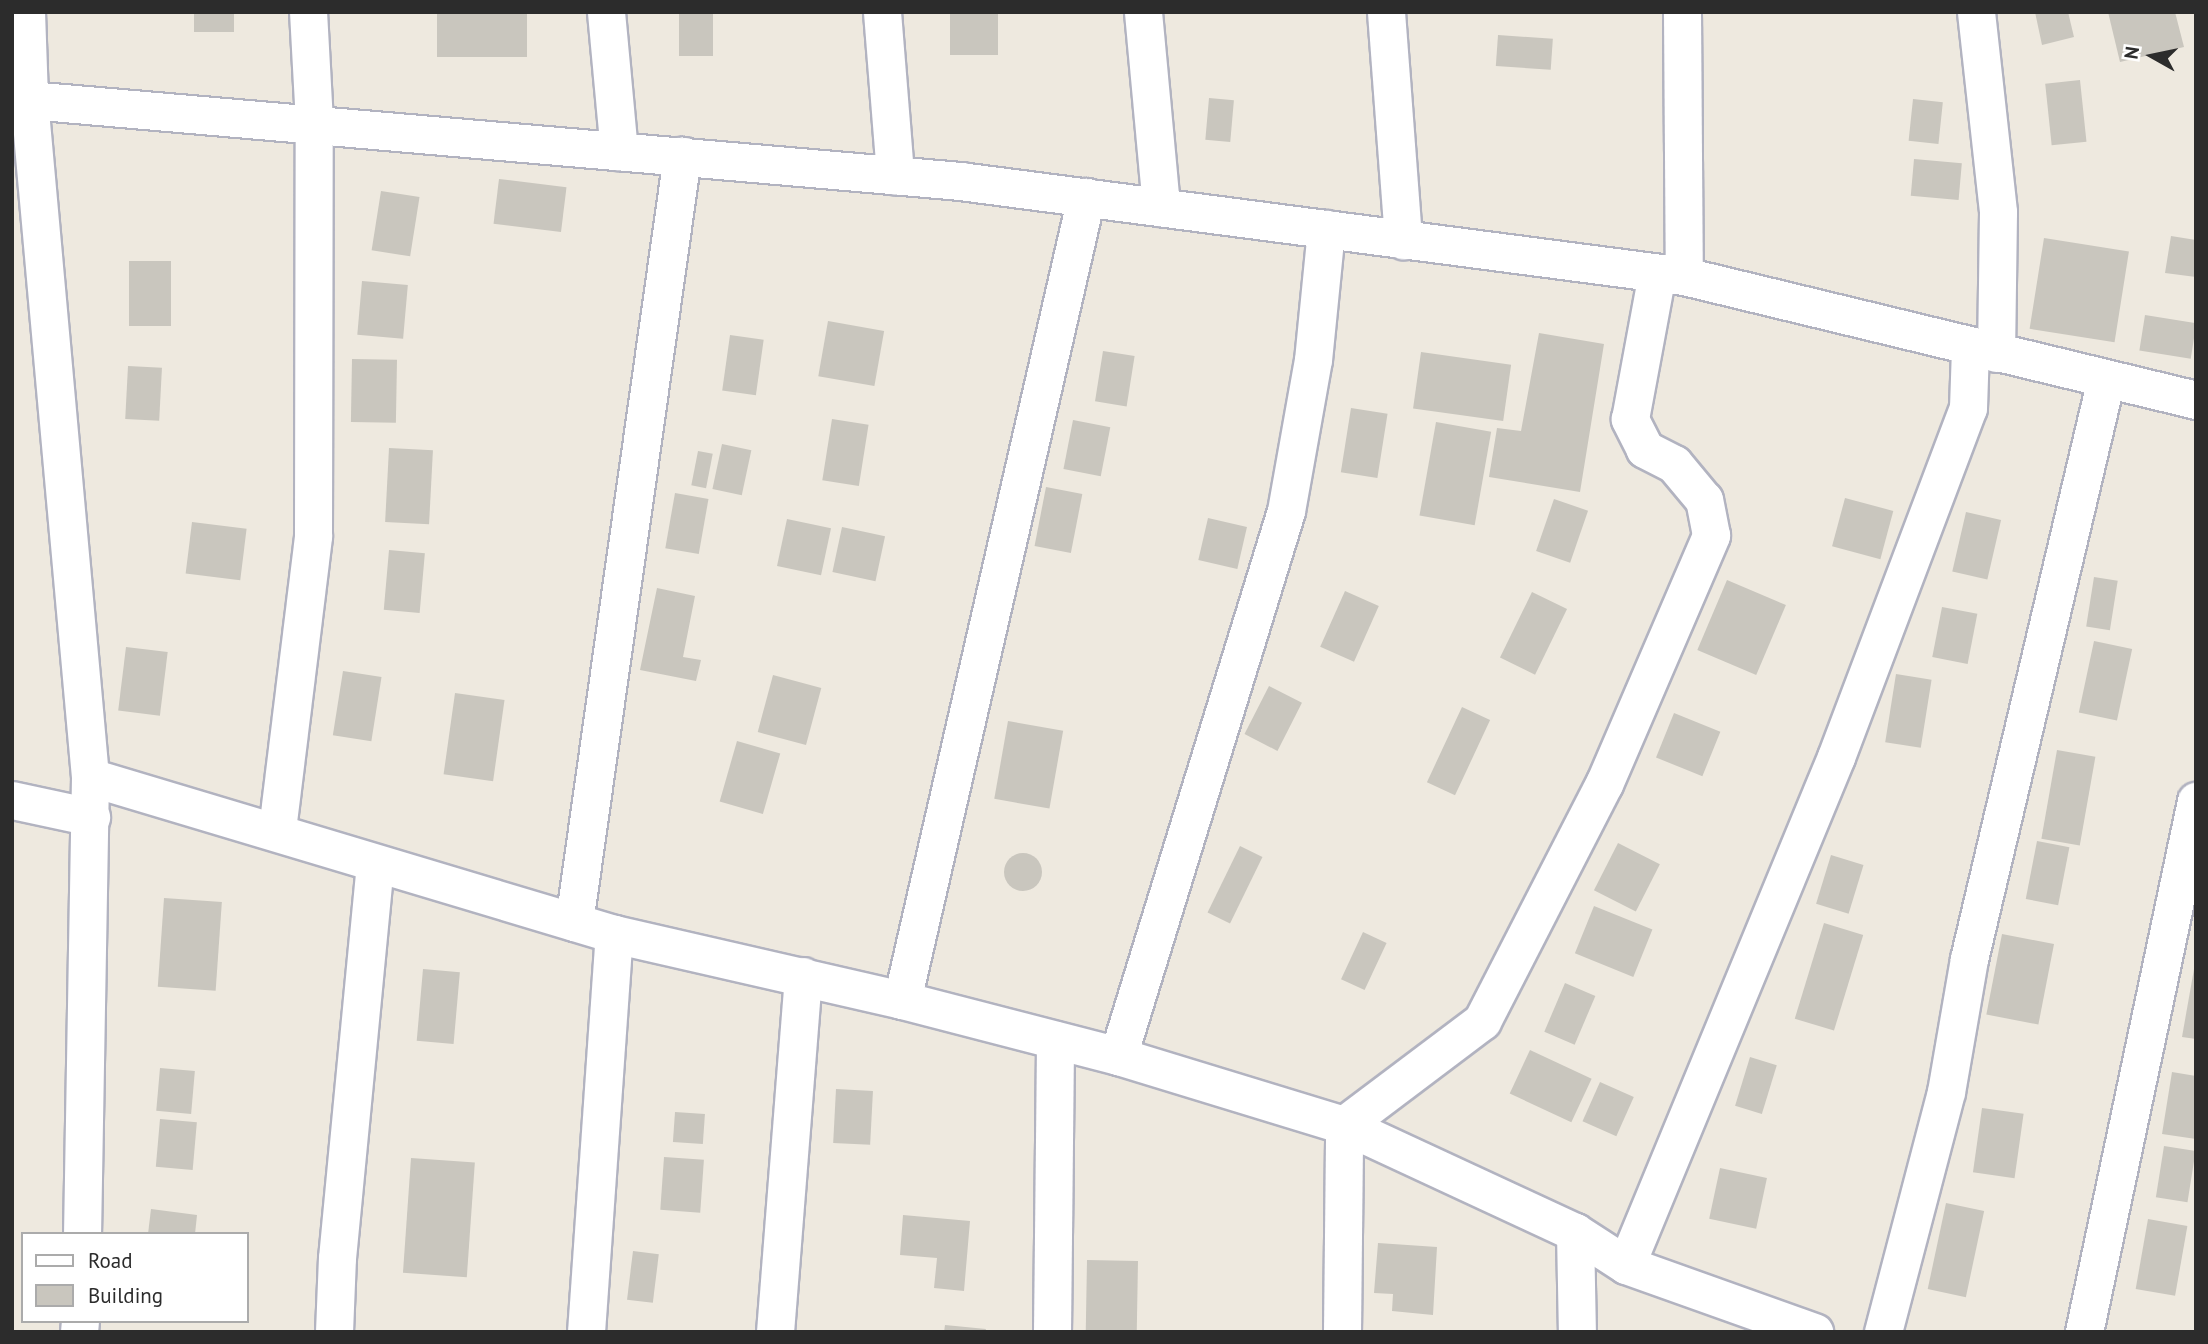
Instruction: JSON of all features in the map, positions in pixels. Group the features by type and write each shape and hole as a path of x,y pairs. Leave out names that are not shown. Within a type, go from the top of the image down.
{"street":[{"path":"26,12 29,100 90,777 82,1232"},
{"path":"277,830 313,536 314,122 308,12"},
{"path":"606,12 619,151"},
{"path":"882,12 895,175"},
{"path":"1143,12 1161,207"},
{"path":"1386,12 1403,240"},
{"path":"1344,1125 1482,1021 1604,783 1711,535 1704,500 1674,464 1645,449 1630,419 1670,274 1682,12"},
{"path":"1626,1265 1836,757 1968,408 1983,350 1998,212 1976,12"},
{"path":"29,100 314,122 895,175 1086,197 1670,274 2196,400"},
{"path":"574,922 682,156"},
{"path":"902,1000 1086,197"},
{"path":"1118,1056 1286,511 1313,360 1326,229"},
{"path":"1883,1332 1946,1092 1969,959 2106,379"},
{"path":"90,777 277,830 375,864 574,922 902,1000 1118,1056 1344,1125 1575,1232 1626,1265 1814,1332"},
{"path":"12,800 91,817"},
{"path":"2084,1332 2196,801"},
{"path":"334,1332 337,1258 375,864"},
{"path":"586,1332 614,933"},
{"path":"775,1332 803,976"},
{"path":"1052,1332 1055,1040"},
{"path":"1342,1332 1344,1125"},
{"path":"1575,1232 1577,1332"}],"building":[{"path":"194,12 234,12 234,32 194,32"},
{"path":"437,12 527,12 527,57 437,57"},
{"path":"679,12 713,12 713,56 679,56"},
{"path":"950,12 998,12 998,55 950,55"},
{"path":"2035,12 2068,12 2074,37 2042,45"},
{"path":"2108,12 2175,12 2184,47 2120,62"},
{"path":"1498,35 1553,39 1551,70 1496,66"},
{"path":"2080,80 2086,142 2052,145 2045,84"},
{"path":"1209,98 1234,100 1230,142 1205,140"},
{"path":"1913,99 1943,102 1938,144 1909,141"},
{"path":"1914,159 1962,163 1959,200 1911,196"},
{"path":"499,179 566,187 561,232 494,224"},
{"path":"381,191 420,197 410,256 372,250"},
{"path":"2171,236 2196,240 2196,277 2165,273"},
{"path":"2044,238 2129,251 2115,342 2030,329"},
{"path":"129,261 171,261 171,326 129,326"},
{"path":"362,281 408,285 403,339 357,335"},
{"path":"2145,315 2196,323 2191,359 2139,351"},
{"path":"828,321 884,331 874,386 818,376"},
{"path":"1539,333 1604,344 1580,492 1489,477 1497,428 1521,431"},
{"path":"730,335 764,340 756,395 722,390"},
{"path":"1103,351 1135,356 1127,406 1095,401"},
{"path":"1421,352 1511,365 1503,421 1413,408"},
{"path":"352,359 397,360 396,423 351,422"},
{"path":"128,366 162,368 159,421 125,419"},
{"path":"1351,408 1388,414 1377,478 1341,472"},
{"path":"832,419 869,425 859,486 822,480"},
{"path":"1073,420 1110,427 1101,476 1063,469"},
{"path":"1436,422 1491,432 1475,525 1420,516"},
{"path":"722,444 751,450 742,495 712,489"},
{"path":"389,448 433,450 429,524 385,522"},
{"path":"698,451 713,454 706,488 691,485"},
{"path":"1046,487 1082,494 1071,553 1035,546"},
{"path":"675,493 708,499 699,554 665,548"},
{"path":"1845,498 1893,511 1880,559 1832,546"},
{"path":"1554,499 1588,511 1570,563 1536,551"},
{"path":"1966,512 2001,520 1987,580 1952,571"},
{"path":"1208,518 1247,527 1237,569 1198,560"},
{"path":"787,519 831,528 821,575 777,566"},
{"path":"192,522 247,529 240,580 186,574"},
{"path":"842,527 885,536 875,581 832,572"},
{"path":"389,550 425,553 420,613 384,610"},
{"path":"2094,577 2118,581 2110,630 2086,626"},
{"path":"1727,580 1786,605 1756,675 1697,650"},
{"path":"657,588 695,596 683,657 701,660 696,681 640,670"},
{"path":"1345,591 1379,606 1354,662 1320,647"},
{"path":"1532,592 1567,609 1535,675 1500,658"},
{"path":"1942,607 1977,614 1968,664 1932,657"},
{"path":"2094,641 2132,649 2117,721 2079,712"},
{"path":"126,647 168,652 160,716 118,711"},
{"path":"343,671 382,677 371,741 333,735"},
{"path":"1896,674 1932,680 1921,748 1885,742"},
{"path":"773,675 821,688 806,745 758,732"},
{"path":"1269,686 1302,703 1277,751 1244,734"},
{"path":"455,693 505,700 493,781 444,774"},
{"path":"1462,707 1490,720 1455,795 1427,782"},
{"path":"1674,713 1720,732 1702,776 1656,758"},
{"path":"1008,721 1063,731 1049,809 994,799"},
{"path":"737,741 780,753 763,814 720,802"},
{"path":"2057,750 2095,757 2080,845 2041,839"},
{"path":"2037,841 2069,847 2058,905 2026,899"},
{"path":"1618,843 1660,864 1636,912 1594,890"},
{"path":"1240,846 1262,857 1230,923 1208,913"},
{"path":"1023,853 1036,859 1042,872 1036,885 1023,891 1010,885 1004,872 1010,859"},
{"path":"1831,855 1864,865 1849,914 1816,904"},
{"path":"164,898 222,902 216,991 158,987"},
{"path":"1594,906 1652,930 1633,977 1575,953"},
{"path":"1824,923 1863,935 1834,1031 1795,1019"},
{"path":"1363,932 1387,943 1365,990 1341,979"},
{"path":"2002,934 2054,944 2038,1025 1986,1014"},
{"path":"423,969 460,972 454,1044 417,1041"},
{"path":"2196,969 2196,1039 2182,1037"},
{"path":"1565,983 1595,996 1575,1045 1544,1032"},
{"path":"1530,1050 1592,1079 1571,1122 1510,1094"},
{"path":"1750,1057 1777,1065 1762,1114 1735,1106"},
{"path":"160,1068 195,1071 191,1114 156,1111"},
{"path":"2172,1072 2196,1076 2196,1139 2162,1134"},
{"path":"1600,1082 1634,1097 1616,1136 1583,1121"},
{"path":"836,1089 873,1091 870,1145 833,1143"},
{"path":"1982,1108 2024,1114 2015,1178 1973,1172"},
{"path":"675,1112 705,1114 703,1144 673,1142"},
{"path":"160,1119 197,1122 193,1170 156,1167"},
{"path":"2164,1146 2196,1151 2187,1202 2156,1197"},
{"path":"664,1157 704,1160 700,1213 660,1210"},
{"path":"411,1158 475,1162 467,1277 403,1273"},
{"path":"1720,1168 1767,1178 1756,1229 1709,1219"},
{"path":"1946,1203 1984,1211 1966,1297 1928,1289"},
{"path":"151,1209 197,1215 195,1232 148,1232"},
{"path":"903,1215 970,1221 964,1291 934,1288 937,1258 900,1255"},
{"path":"2148,1219 2187,1226 2175,1296 2136,1289"},
{"path":"1378,1243 1437,1247 1433,1315 1392,1311 1393,1294 1374,1293"},
{"path":"633,1251 659,1254 653,1303 627,1300"},
{"path":"1087,1260 1138,1261 1137,1332 1086,1332"},
{"path":"945,1325 986,1329 985,1332 944,1332"}]}
